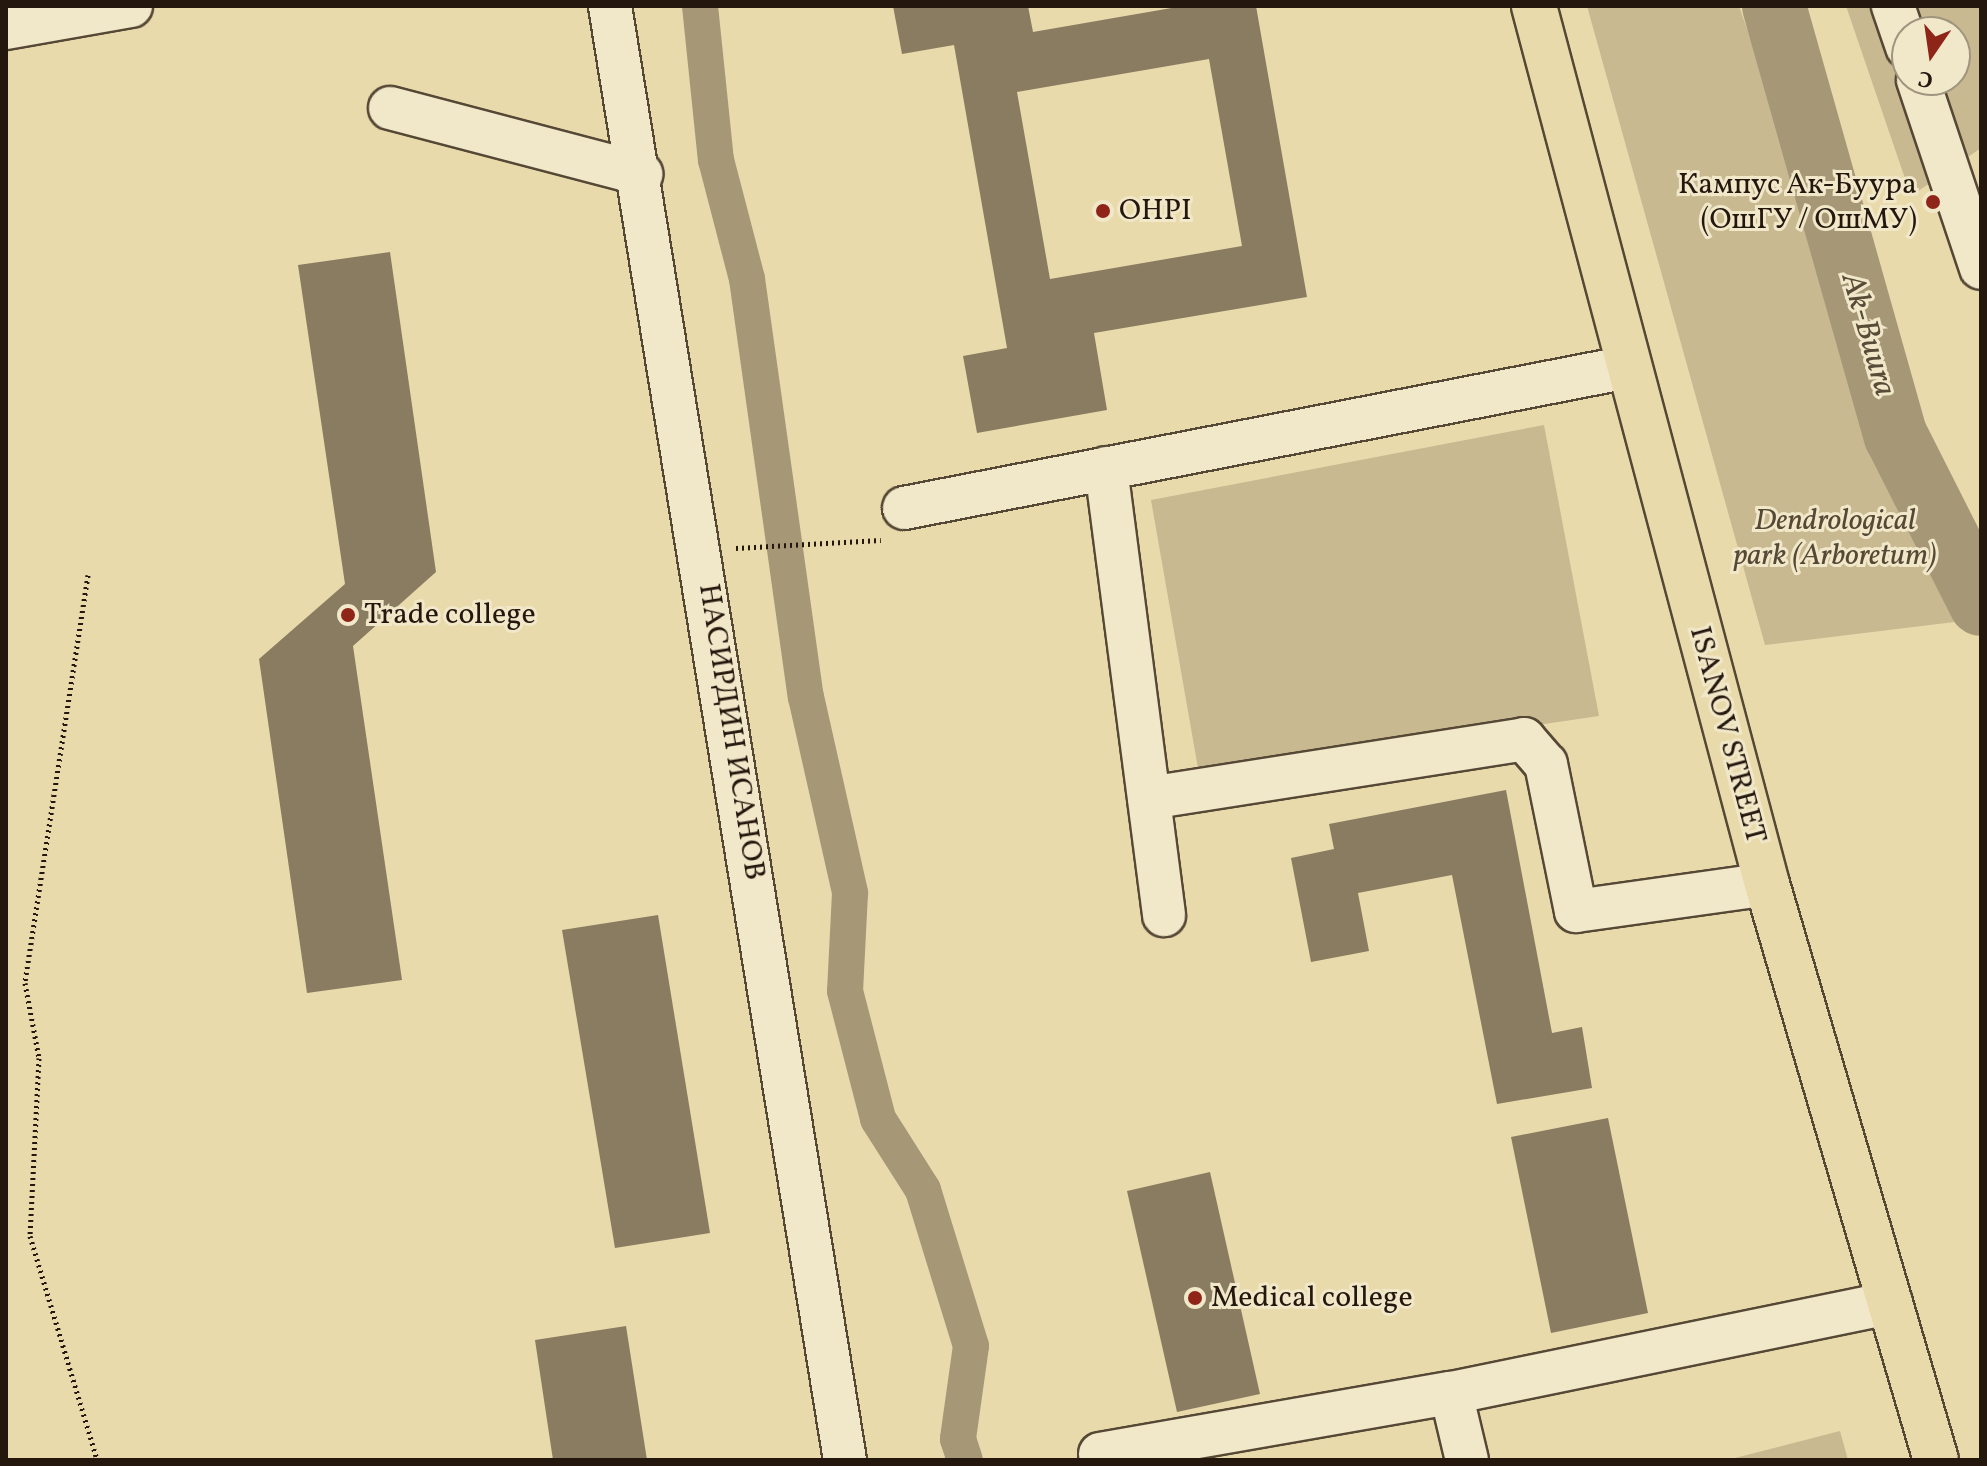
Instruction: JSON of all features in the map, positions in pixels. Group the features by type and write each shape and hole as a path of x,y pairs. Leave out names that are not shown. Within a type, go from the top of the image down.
{"main road":[{"name":"ISANOV STREET","path":"1534,6 1767,884 1936,1460"}],"street":[{"path":"6,28 131,6"},
{"name":"НАСИРДИН ИСАНОВ","path":"610,6 641,174 845,1460"},
{"path":"1923,96 1981,268"},
{"path":"390,108 641,174"},
{"path":"904,508 1628,367"},
{"path":"1106,468 1164,915"},
{"path":"1149,798 1524,739 1546,764 1576,911 1767,884"},
{"path":"1100,1454 1451,1393 1891,1303"},
{"path":"1451,1393 1467,1460"}],"path":[{"path":"750,546 883,540 904,508"},
{"path":"88,575 25,983 39,1058 30,1236 97,1460"}],"green space":[{"name":"Dendrological park (Arboretum)","path":"1587,6 1739,6 1870,380 1979,619 1765,645"},
{"path":"1846,6 1981,6 1981,148 1911,196"},
{"path":"1544,425 1599,716 1199,774 1151,500"},
{"path":"1840,1431 1848,1460 1727,1460"}],"building":[{"path":"893,6 1028,6 1033,32 1183,6 1256,6 1307,297 1094,333 1107,410 977,433 963,356 1007,348 954,45 902,54","holes":["1209,59 1242,246 1050,279 1017,92"]},
{"name":"Trade college","path":"390,252 436,572 353,646 402,980 307,993 259,659 345,584 298,265"},
{"path":"1506,790 1552,1033 1582,1027 1592,1088 1497,1104 1452,875 1358,893 1369,951 1311,962 1291,858 1334,849 1329,824"},
{"path":"658,915 710,1233 615,1248 562,930"},
{"path":"1608,1118 1648,1313 1551,1333 1511,1137"},
{"path":"1210,1172 1260,1394 1177,1412 1127,1191"},
{"path":"626,1326 647,1460 553,1460 535,1340"}],"waterway":[{"path":"700,6 716,160 747,279 806,697 850,893 845,991 878,1119 923,1190 971,1346 958,1439 965,1460"},
{"name":"Ak-Buura","path":"1774,6 1896,436 1981,604"}],"place":[{"name":"Кампус Ак-Буура (ОшГУ / ОшМУ)","path":"1933,202"},
{"name":"OHPI","path":"1103,211"},
{"name":"Trade college","path":"348,615"},
{"name":"Medical college","path":"1195,1298"}]}
